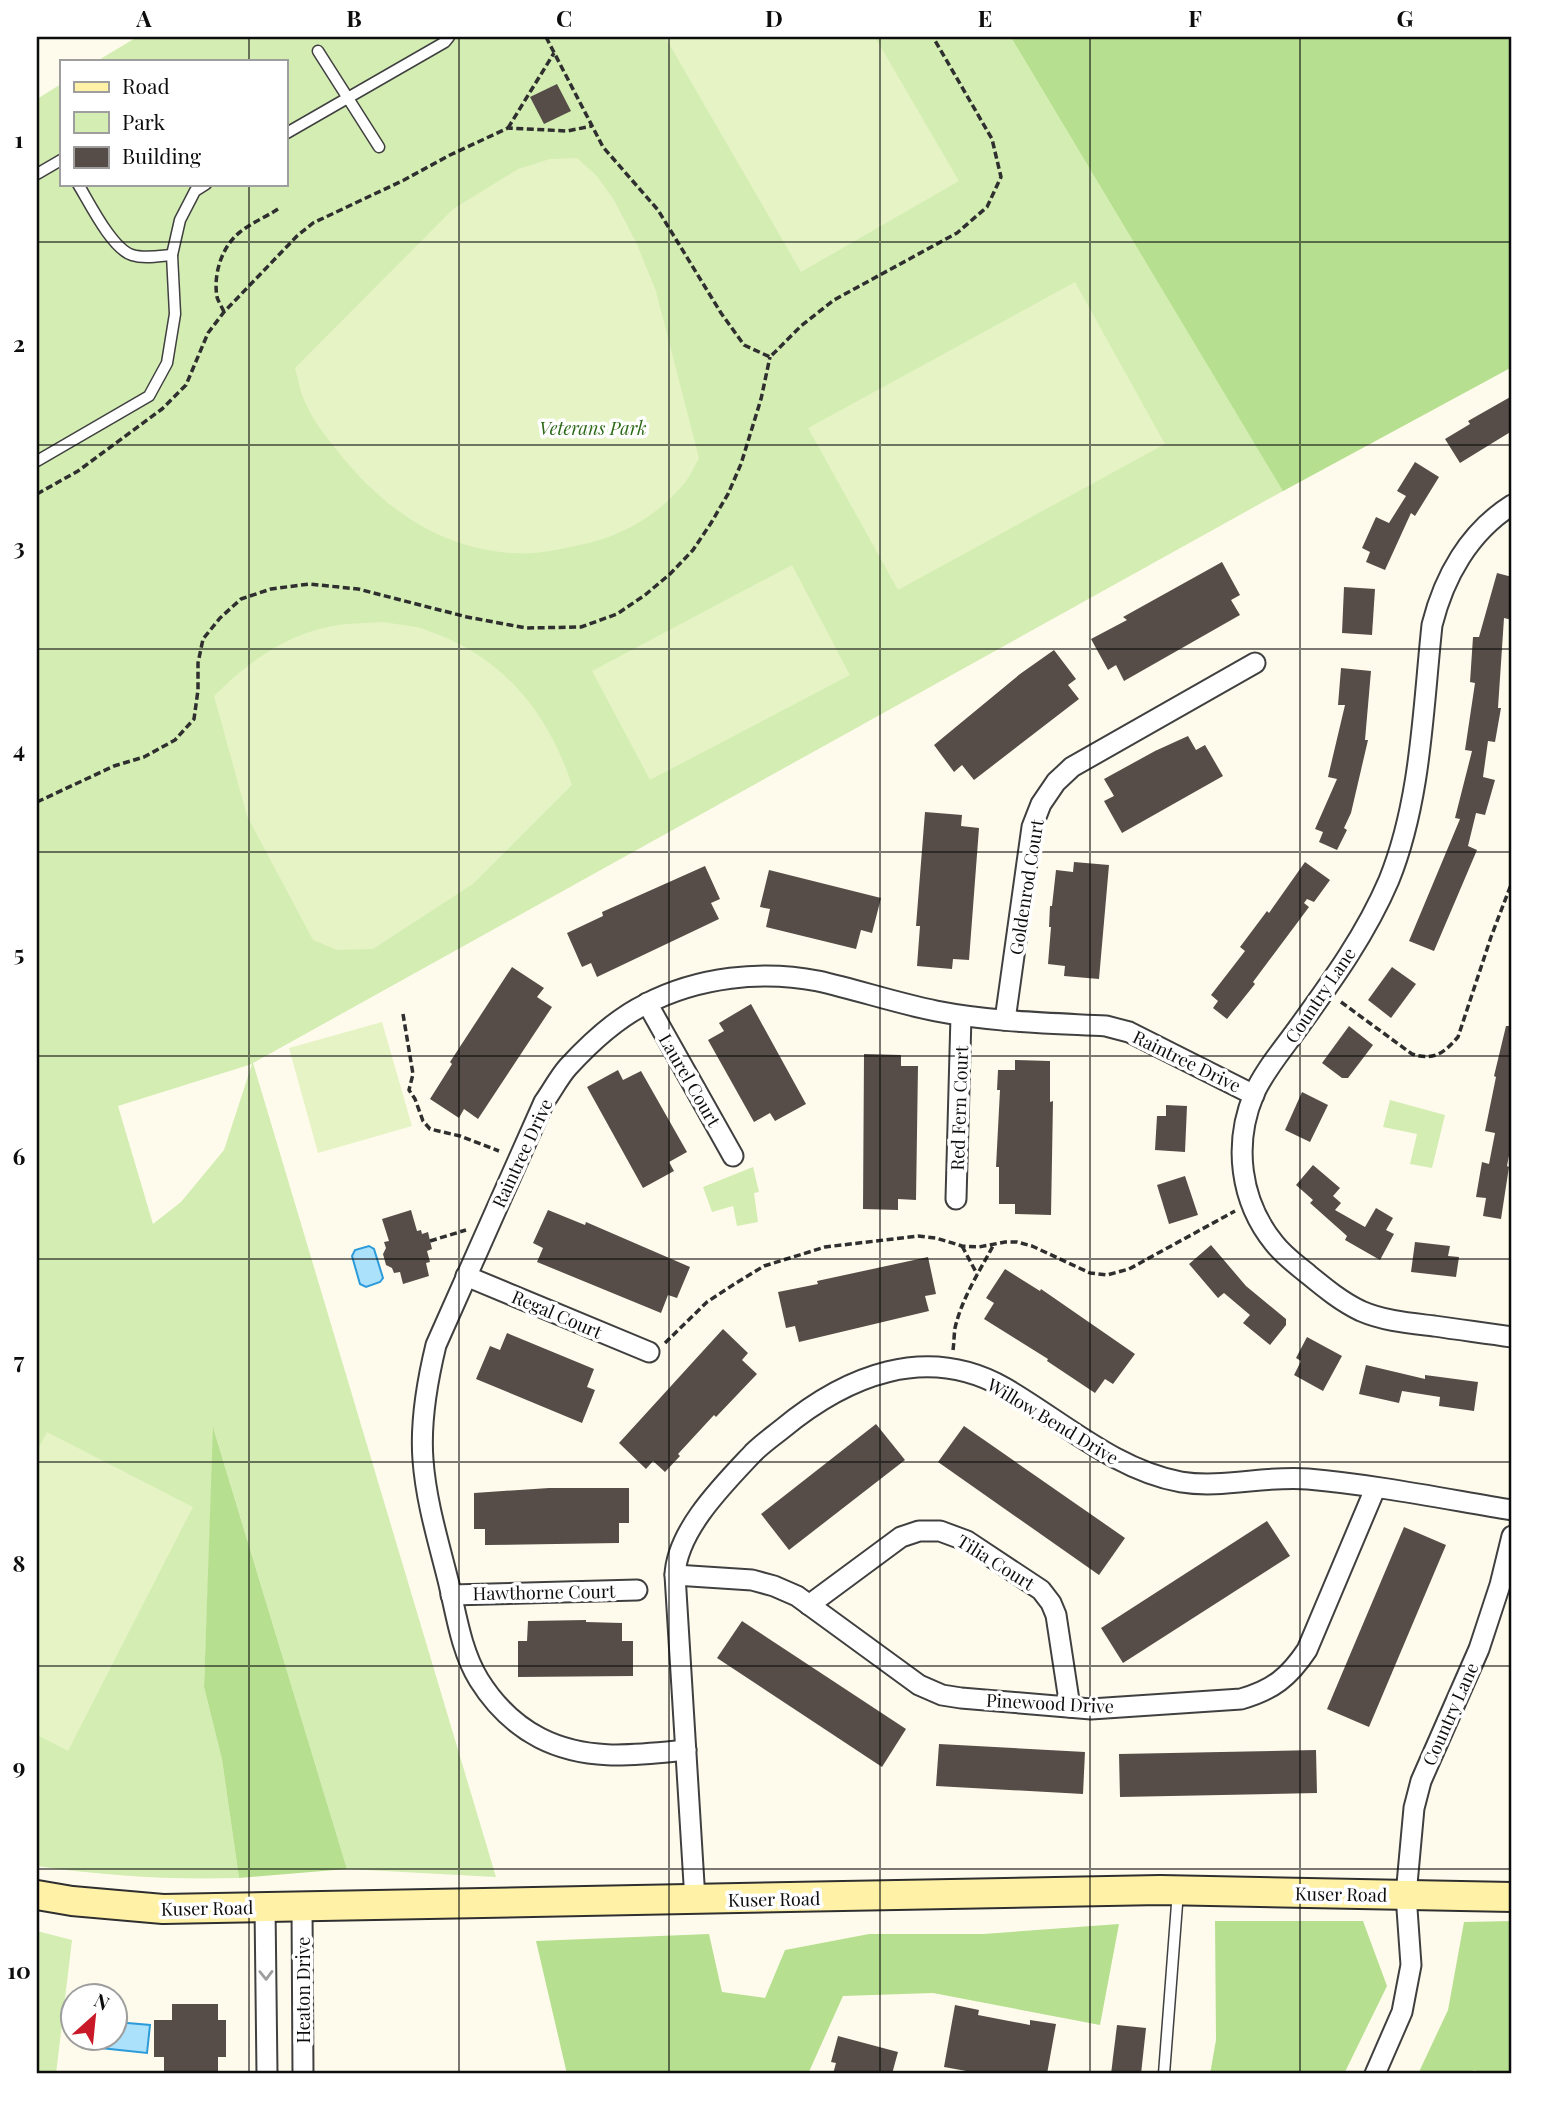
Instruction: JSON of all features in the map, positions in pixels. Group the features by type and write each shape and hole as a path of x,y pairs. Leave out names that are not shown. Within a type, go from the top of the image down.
{"street":[{"name":"Country Lane","path":"1512,505 1486,526 1466,548 1438,603 1432,625 1413,791 1389,879 1370,920 1347,959 1260,1083 1245,1122 1241,1149 1244,1179 1260,1223 1284,1254 1336,1298 1390,1321 1512,1337"},
{"name":"Goldenrod Court","path":"1005,1020 1032,827 1041,804 1056,782 1082,760 1255,663"},
{"name":"Raintree Drive","path":"686,1751 620,1756 593,1755 564,1748 539,1737 514,1721 496,1703 479,1679 466,1652 427,1497 423,1459 427,1380 436,1345 544,1102 566,1069 621,1019 647,1003 683,989 718,981 752,976 785,977 818,981 894,1003 961,1016 1106,1026 1129,1032 1254,1095"},
{"name":"Laurel Court","path":"647,1003 733,1156"},
{"name":"Red Fern Court","path":"956,1199 961,1016"},
{"name":"Regal Court","path":"466,1276 649,1352"},
{"name":"Willow Bend Drive","path":"695,1900 675,1575 679,1551 688,1533 721,1488 756,1450 796,1417 859,1379 888,1371 920,1367 950,1369 978,1376 1003,1387 1123,1463 1152,1475 1183,1482 1215,1484 1267,1478 1307,1479 1512,1510"},
{"name":"Pinewood Drive","path":"675,1575 752,1580 797,1596 919,1685 942,1695 1091,1709 1241,1699 1260,1694 1280,1682 1295,1668 1307,1650 1375,1489"},
{"name":"Tilia Court","path":"809,1605 901,1537 919,1531 940,1531 957,1536 1041,1590 1051,1603 1056,1615 1070,1707"},
{"name":"Country Lane","path":"1376,2074 1402,2012 1411,1965 1406,1895 1414,1808 1421,1781 1479,1649 1500,1585 1512,1536"},
{"name":"Hawthorne Court","path":"451,1595 637,1590"},
{"name":"Kuser Road","path":"37,1895 163,1909 1178,1891 1512,1897"},
{"name":"Heaton Drive","path":"302,1906 303,2074"},
{"name":"Heaton Drive","path":"265,1907 268,2074"}],"lane":[{"path":"287,133 445,43 449,37"},
{"path":"318,51 379,147"},
{"path":"37,174 60,161"},
{"path":"79,186 114,242 130,255 172,255"},
{"path":"37,461 149,396 167,363 174,314 172,255 180,219 195,191 203,186"},
{"path":"1164,2074 1178,1891"}],"path":[{"path":"546,37 603,147 658,210 720,313 744,345 770,357"},
{"path":"37,802 114,766 145,757 175,740 194,719 198,663 203,639 220,618 241,599 271,589 309,584 358,589 467,617 526,628 580,627 617,614 646,596 693,550 728,495 741,464 761,400 770,357 801,326 834,300 957,233 987,207 1001,177 992,139 933,37"},
{"path":"508,128 554,53"},
{"path":"37,494 78,471 162,409 186,385 208,333 224,312 297,236 313,223 508,128 567,131 592,126"},
{"path":"224,312 217,298 218,275 227,244 241,231 278,209"},
{"path":"1325,990 1412,1054 1423,1058 1437,1055 1458,1037 1512,883"},
{"path":"403,1014 413,1074 409,1090 423,1121 430,1129 460,1136 499,1151"},
{"path":"649,1352 658,1351 707,1302 764,1266 824,1247 918,1236 962,1246 979,1247 1017,1242 1032,1246 1090,1273 1107,1275 1129,1269 1251,1203"},
{"path":"430,1241 489,1225"},
{"path":"950,1369 955,1328 977,1274 993,1245"},
{"path":"962,1246 977,1274"}],"green space":[{"name":"Veterans Park","path":"137,37 1512,37 1512,367 1283,491 253,1063 496,1877 347,1869 214,1430 204,1687 222,1760 239,1878 138,1876 37,1866 37,99 60,85 60,186 287,186 287,60 99,60","holes":["252,1064 224,1150 181,1202 153,1224 118,1106"]},
{"path":"665,37 875,37 959,181 801,272"},
{"path":"1011,37 1512,37 1512,367 1283,491"},
{"path":"577,158 597,176 614,200 636,242 656,291 699,458 685,482 661,507 636,524 609,537 563,549 528,553 484,549 458,542 434,533 412,520 371,488 352,469 312,416 302,395 295,368 453,209 518,169 550,159"},
{"path":"1075,282 1165,444 898,590 808,428"},
{"path":"792,565 850,675 650,780 592,671"},
{"path":"384,622 421,628 453,641 477,654 499,671 535,710 562,758 572,785 473,884 373,949 337,950 313,940 247,816 214,696 243,670 290,640 326,627"},
{"path":"382,1022 412,1126 318,1153 289,1048"},
{"path":"1390,1100 1445,1115 1432,1168 1410,1164 1417,1134 1383,1127"},
{"path":"753,1167 759,1192 754,1193 758,1222 737,1226 733,1206 712,1212 703,1187"},
{"path":"213,1427 347,1869 239,1878 222,1760 204,1687"},
{"path":"47,1432 193,1507 68,1751 37,1735 37,1451"},
{"path":"1215,1921 1363,1921 1387,1986 1344,2074 1210,2074 1216,2040"},
{"path":"1512,1921 1512,2074 1478,2074 1475,2070 1466,2074 1418,2074 1448,2010 1464,1922"},
{"path":"1119,1924 1100,2025 933,1993 843,1996 808,2074 567,2074 536,1941 709,1934 722,1992 765,1998 785,1950 869,1934 983,1934"},
{"path":"37,1931 72,1940 67,1982 60,1982 60,2040 56,2074 37,2074"}],"water":[{"path":"369,1246 374,1249 383,1278 380,1282 366,1287 360,1284 352,1256 355,1250"},
{"path":"130,2023 150,2025 147,2053 130,2051"}],"building":[{"path":"557,84 571,111 544,124 530,97"},
{"path":"1512,396 1512,431 1460,463 1445,439 1470,424 1468,421"},
{"path":"1415,462 1439,477 1415,516 1411,513 1385,570 1366,562 1370,552 1362,548 1376,517 1389,523 1406,496 1397,491"},
{"path":"1222,562 1240,595 1231,600 1240,615 1124,681 1116,665 1108,670 1091,639 1127,620 1123,617"},
{"path":"1497,573 1512,577 1512,620 1504,618 1498,708 1501,708 1495,742 1488,741 1483,777 1495,780 1485,815 1476,813 1468,846 1477,850 1434,951 1409,941 1460,819 1455,818 1472,751 1465,750 1475,683 1470,682 1473,637 1479,637"},
{"path":"1344,587 1375,589 1372,635 1342,633"},
{"path":"1054,650 1076,679 1068,685 1079,699 974,780 962,765 954,772 934,745 1020,674"},
{"path":"1341,668 1371,671 1365,740 1368,740 1351,813 1344,828 1347,830 1337,850 1319,842 1323,832 1315,829 1337,779 1328,777 1345,705 1338,705"},
{"path":"1188,736 1196,750 1205,745 1223,776 1122,833 1104,801 1114,796 1104,779"},
{"path":"925,812 962,815 961,826 979,828 969,960 953,959 952,969 917,966 920,926 916,926"},
{"path":"1074,862 1109,865 1099,979 1064,976 1065,966 1048,964 1050,906 1056,870 1073,872"},
{"path":"1305,862 1330,880 1314,902 1307,899 1304,903 1309,907 1227,1019 1213,1008 1218,1001 1211,995 1245,951 1240,947 1267,911 1269,913"},
{"path":"705,866 720,899 711,903 719,919 597,977 591,963 582,967 567,933 603,916 602,912"},
{"path":"769,870 881,898 872,933 861,930 856,949 766,927 770,909 760,907"},
{"path":"512,967 544,988 537,997 552,1007 478,1119 464,1109 459,1118 430,1099 452,1064 450,1062"},
{"path":"1392,967 1416,984 1391,1018 1368,1000"},
{"path":"751,1004 806,1104 775,1121 770,1113 754,1122 708,1040 724,1031 719,1023"},
{"path":"1349,1026 1373,1045 1348,1078 1342,1078 1322,1063"},
{"path":"1506,1026 1512,1026 1512,1140 1501,1219 1483,1216 1486,1198 1476,1197 1482,1162 1489,1164 1495,1133 1485,1131"},
{"path":"864,1054 901,1055 901,1066 918,1066 916,1200 898,1199 898,1210 863,1209"},
{"path":"1015,1060 1050,1061 1050,1102 1053,1101 1051,1215 1015,1214 1015,1204 999,1204 999,1167 996,1167 1000,1090 997,1090 998,1070 1015,1070"},
{"path":"618,1070 623,1080 641,1071 687,1152 669,1162 674,1171 643,1188 587,1087"},
{"path":"1302,1092 1328,1105 1310,1142 1285,1130"},
{"path":"1166,1105 1187,1106 1185,1152 1155,1150 1157,1116 1166,1116"},
{"path":"1313,1165 1340,1188 1333,1196 1341,1203 1335,1210 1365,1227 1376,1208 1393,1218 1386,1230 1394,1234 1380,1260 1345,1240 1347,1236 1310,1203 1313,1200 1296,1185"},
{"path":"1185,1176 1198,1215 1169,1224 1157,1185"},
{"path":"411,1210 417,1231 421,1230 422,1234 428,1232 432,1249 427,1251 430,1262 426,1263 429,1276 403,1284 400,1272 394,1273 392,1268 386,1265 384,1242 389,1241 382,1219"},
{"path":"548,1210 585,1225 586,1222 690,1267 677,1298 668,1295 661,1313 537,1262 543,1248 533,1243"},
{"path":"1415,1242 1450,1246 1448,1256 1459,1257 1456,1277 1411,1272"},
{"path":"1211,1245 1246,1286 1286,1319 1286,1325 1270,1345 1243,1323 1250,1315 1224,1293 1218,1298 1189,1264"},
{"path":"928,1257 936,1294 925,1296 929,1311 799,1342 795,1326 786,1328 778,1292"},
{"path":"1005,1269 1040,1291 1041,1289 1135,1354 1113,1384 1105,1379 1095,1393 1047,1361 1048,1359 984,1319 994,1303 986,1298"},
{"path":"723,1329 748,1353 742,1360 757,1374 716,1417 714,1415 665,1472 653,1461 646,1469 619,1443"},
{"path":"507,1333 594,1369 587,1387 595,1390 582,1423 476,1379 490,1346 500,1350"},
{"path":"1307,1337 1342,1356 1323,1391 1294,1375 1301,1361 1296,1358"},
{"path":"1366,1365 1425,1379 1425,1375 1478,1382 1474,1411 1439,1406 1440,1397 1402,1391 1399,1403 1359,1394"},
{"path":"876,1424 905,1460 789,1550 761,1514"},
{"path":"964,1426 1125,1538 1099,1575 938,1462"},
{"path":"549,1488 629,1488 629,1523 619,1523 619,1543 485,1545 485,1529 474,1529 474,1493"},
{"path":"1267,1521 1290,1556 1123,1663 1101,1628"},
{"path":"1404,1527 1446,1545 1369,1727 1327,1709"},
{"path":"586,1620 622,1623 622,1641 633,1641 633,1676 518,1677 518,1641 527,1641 528,1621"},
{"path":"742,1621 906,1729 882,1767 717,1658"},
{"path":"939,1744 1085,1752 1083,1794 936,1786"},
{"path":"1316,1750 1317,1793 1120,1797 1119,1754"},
{"path":"172,2004 218,2004 218,2020 226,2020 226,2057 218,2057 218,2071 164,2072 164,2057 154,2057 154,2020 172,2020"},
{"path":"955,2005 979,2010 978,2015 1030,2025 1030,2020 1056,2024 1047,2074 983,2074 944,2067"},
{"path":"1117,2025 1146,2028 1141,2074 1111,2074"},
{"path":"838,2036 898,2052 892,2074 833,2074 836,2063 831,2062"}]}
